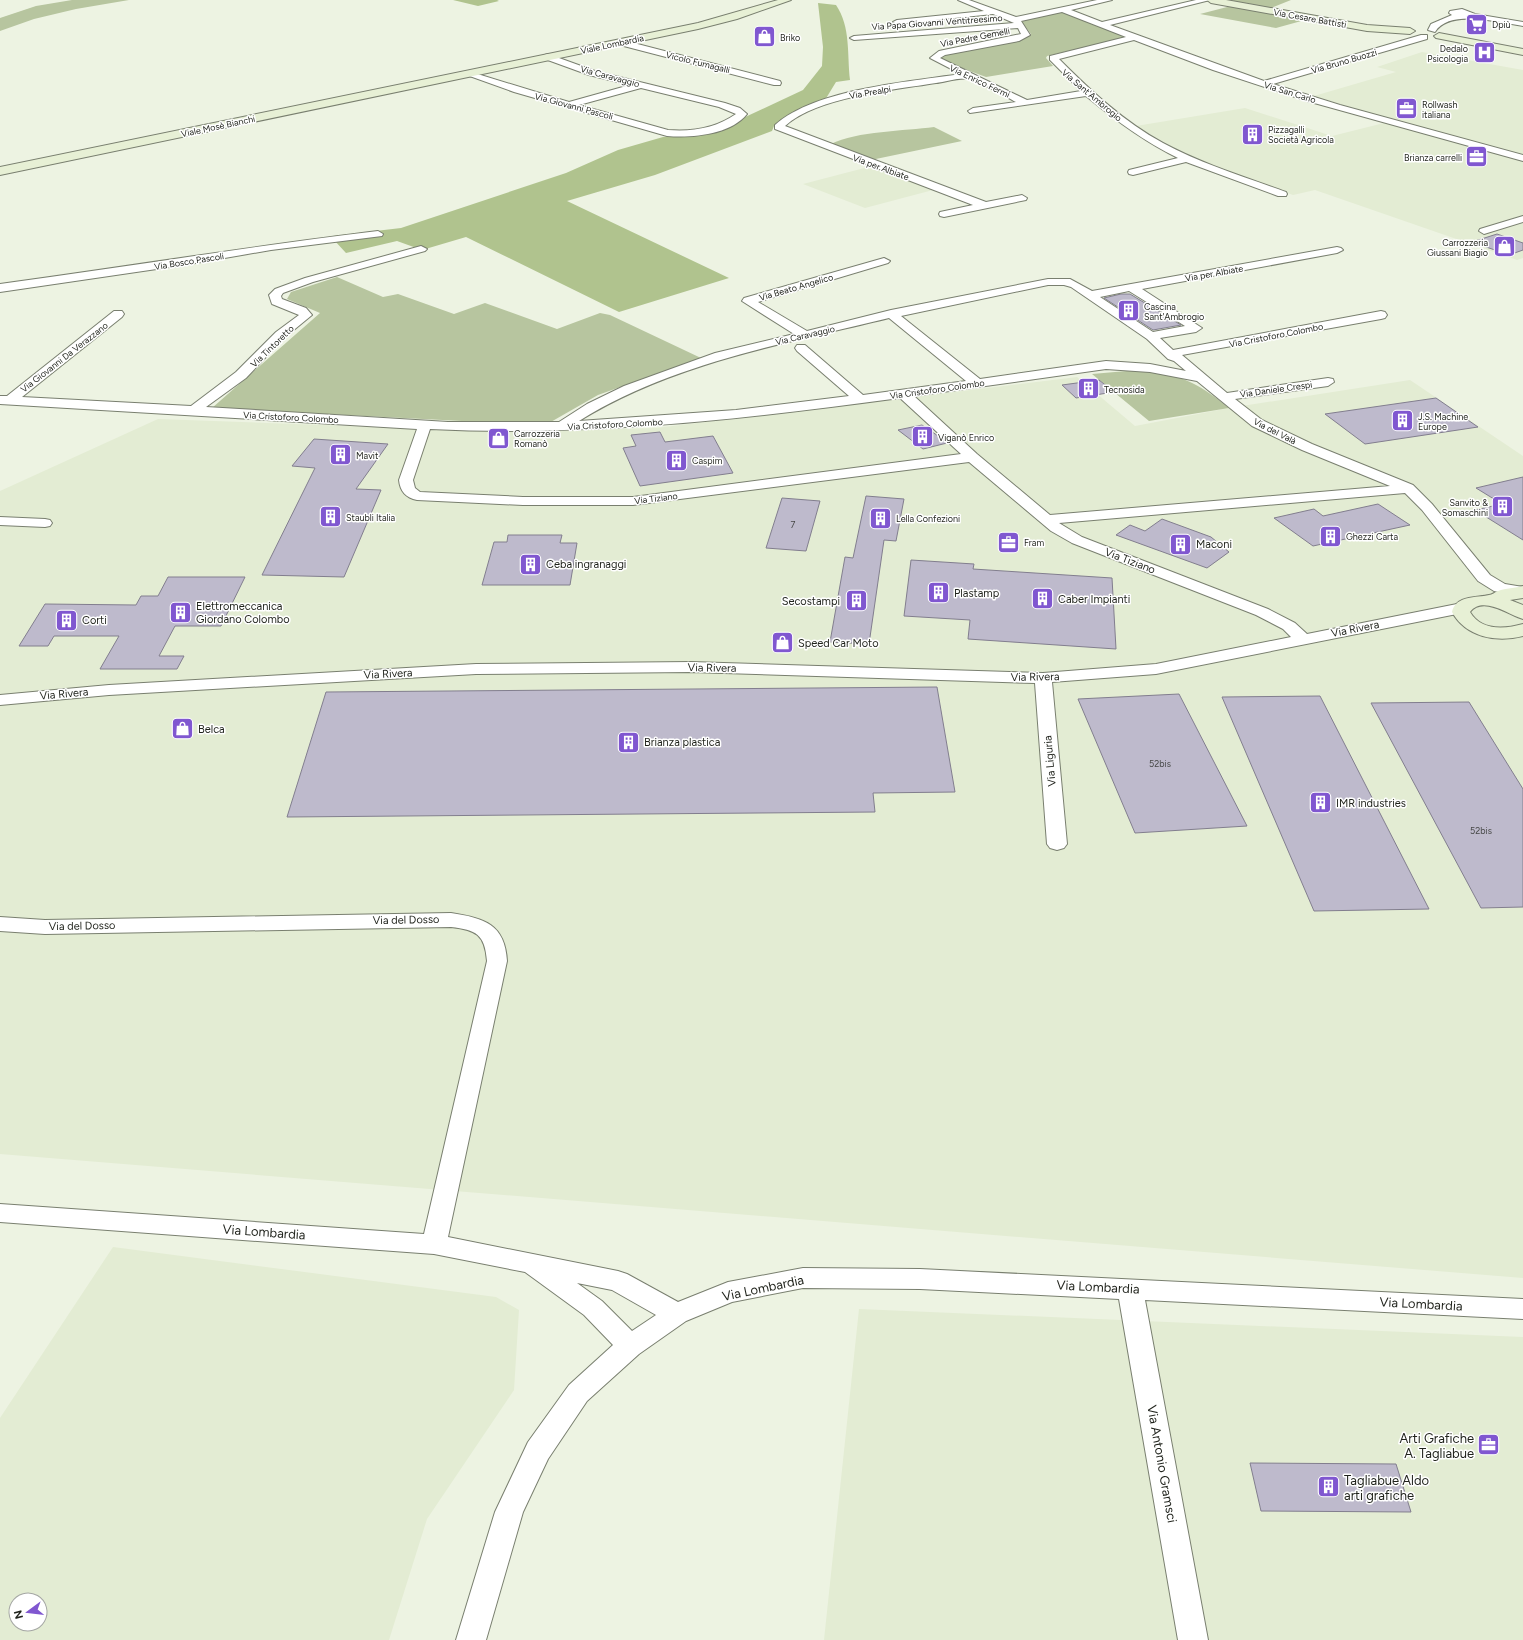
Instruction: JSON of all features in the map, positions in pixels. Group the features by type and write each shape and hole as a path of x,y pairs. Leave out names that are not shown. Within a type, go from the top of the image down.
{"main road":[{"name":"Viale Lombardia","path":"435,80 722,20 787,0"},
{"name":"Via Cesare Battisti","path":"1211,0 1366,28 1410,31"},
{"path":"1410,31 1417,29 1523,52"},
{"path":"1410,31 1413,34 1424,37 1435,33"},
{"name":"Viale Mosè Bianchi","path":"0,171 435,80"},
{"path":"1491,601 1504,595 1523,592"},
{"path":"1495,633 1514,633 1523,616 1514,608 1491,601 1472,602 1462,608 1463,617 1473,626 1495,633 1523,647"}],"street":[{"path":"962,0 995,12 1018,23"},
{"path":"972,4 989,0"},
{"name":"Via Papa Giovanni Ventitreesimo","path":"854,38 1018,23 1062,10 1108,0"},
{"path":"1101,25 1206,0"},
{"path":"1458,3 1444,11 1523,24"},
{"name":"Via San Carlo","path":"1062,10 1134,38 1264,84 1311,99 1523,158"},
{"path":"892,22 995,12"},
{"path":"1435,33 1434,26 1461,14"},
{"name":"Via Padre Gemelli","path":"934,58 942,53 1022,37 1026,32 1018,23"},
{"name":"Via Bruno Buozzi","path":"1264,84 1424,37"},
{"name":"Via Sant'Ambrogio","path":"1134,38 1052,58 1088,93 1138,131 1159,145 1187,159"},
{"name":"Vicolo Fumagalli","path":"619,42 777,82"},
{"path":"606,45 674,62"},
{"name":"Via Caravaggio","path":"548,57 592,73 722,105 738,110 742,114"},
{"name":"Via Enrico Fermi","path":"934,58 968,76 1026,103"},
{"name":"Via Giovanni Pascoli","path":"468,74 528,94 572,104 667,133 680,135 702,132 736,119 742,114"},
{"name":"Via Prealpi","path":"778,127 786,120 801,112 841,98 968,76"},
{"path":"572,104 640,85"},
{"path":"973,111 1088,93"},
{"name":"Via per Albiate","path":"778,127 986,206"},
{"path":"1133,172 1187,159 1282,194"},
{"path":"944,214 1022,198"},
{"path":"1484,231 1523,219"},
{"name":"Via Bosco Pascoli","path":"0,288 184,262 271,246 378,234"},
{"name":"Via Tintoretto","path":"193,411 241,375 280,335 306,315 302,311 280,304 274,298 275,295 286,288 421,249"},
{"name":"Via per Albiate","path":"1090,295 1337,250"},
{"name":"Via Beato Angelico","path":"805,334 748,301 884,261"},
{"name":"Via Caravaggio","path":"561,426 609,398 662,376 719,356 891,314 1048,282 1062,281"},
{"name":"Via del Valà","path":"1062,281 1070,283 1090,295 1151,336 1172,356 1202,378 1247,416 1269,429 1408,488 1427,506 1484,578 1500,588 1523,592"},
{"path":"1132,288 1196,328 1151,336"},
{"name":"Via Giovanni Da Verazzano","path":"4,401 118,314"},
{"path":"891,314 977,383"},
{"name":"Via Cristoforo Colombo","path":"4,401 479,427 561,426 694,418 860,399 1172,356 1176,353 1238,343 1381,315"},
{"path":"801,348 860,399"},
{"name":"Via Cristoforo Colombo","path":"1106,365 1150,368 1202,378"},
{"name":"Via Daniele Crespi","path":"1224,397 1328,382"},
{"name":"Via Tiziano","path":"903,393 972,457 1046,520 1068,535 1089,545 1262,612 1289,626 1304,640"},
{"name":"Via Tiziano","path":"425,425 406,480 406,487 410,492 417,496 523,501 633,501 972,457"},
{"path":"1046,520 1408,488"},
{"path":"0,521 45,523"},
{"name":"Via del Valà","path":"1484,578 1491,601"},
{"name":"Via Rivera","path":"0,700 109,690 476,669 691,667 1043,678 1156,669 1462,608"},
{"name":"Via Rivera","path":"1419,617 1473,626"},
{"name":"Via Liguria","path":"1043,678 1057,844"},
{"name":"Via del Dosso","path":"0,924 45,927 451,920 480,926 488,931 497,950 497,961 434,1244"},
{"name":"Via Lombardia","path":"0,1213 434,1244 527,1261 618,1281 677,1314"},
{"path":"527,1261 593,1308 630,1346"},
{"name":"Via Lombardia","path":"471,1640 509,1512 538,1451 578,1393 630,1346 677,1314 728,1292 803,1278 920,1279 1523,1309"},
{"name":"Via Antonio Gramsci","path":"1130,1289 1193,1640"}],"shaded area":[{"path":"72,0 129,0 76,9 34,19 0,31 0,18 36,6"},
{"path":"1229,0 1291,0 1271,8"},
{"path":"1231,6 1305,20 1276,28 1200,14"},
{"path":"1063,12 1127,37 1047,56 1046,58 1053,66 986,77 937,59 940,56 1021,40 1031,34 1021,21"},
{"path":"1422,52 1523,70 1523,258 1517,260 1315,190 1293,195 1190,157 1136,126 1245,108 1332,136 1388,122 1393,120 1314,96 1396,72 1377,67"},
{"path":"934,127 962,141 871,160 831,144 854,136"},
{"path":"872,166 933,190 865,208 803,184"},
{"path":"337,277 383,297 398,294 454,314 485,303 557,329 600,313 610,315 701,358 598,395 549,423 518,424 212,408 320,313 287,299 291,292"},
{"path":"1138,370 1166,374 1197,385 1229,408 1149,421 1092,374"},
{"path":"1077,377 1135,426 1229,408 1410,380 1523,456 1523,1278 0,1154 0,491 158,419 511,432 656,428"},
{"path":"113,1247 496,1297 519,1310 514,1390 427,1519 389,1640 0,1640 0,1418"},
{"path":"859,1309 1523,1337 1523,1640 824,1640"}],"green space":[{"path":"453,0 497,0 499,1 478,6"},
{"path":"818,3 836,5 844,22 848,51 850,80 836,82 825,100 797,111 782,119 774,126 772,131 655,175 567,201 729,278 619,312 466,237 422,250 397,241 346,253 334,240 333,236 401,228 566,173 618,150 663,137 688,136 728,125 803,90 822,66 823,47"}],"building":[{"name":"Carrozzeria Giussani Biagio","path":"1497,234 1523,243 1523,250 1509,255 1472,242"},
{"path":"1121,294 1130,294 1181,325 1153,330 1104,298"},
{"name":"Tecnosida","path":"1099,380 1114,392 1076,398 1062,385"},
{"name":"J.S. Machine Europe","path":"1436,398 1478,427 1365,444 1325,414"},
{"name":"Viganò Enrico","path":"922,425 947,443 923,449 898,430"},
{"name":"Caspim","path":"660,432 665,442 713,436 733,473 640,486 623,448 636,446 631,435"},
{"name":"Staubli Italia","path":"314,439 388,444 356,489 381,490 344,577 262,575 315,468 292,466"},
{"name":"Sanvito & Somaschini","path":"1523,477 1523,540 1475,510 1502,504 1476,488"},
{"path":"866,496 904,499 896,541 884,540 869,644 830,642 845,557 853,558"},
{"path":"782,498 820,501 806,551 766,548"},
{"name":"Ghezzi Carta","path":"1378,504 1410,525 1313,546 1274,518 1314,509 1323,516"},
{"name":"Maconi","path":"1162,519 1211,537 1229,552 1207,568 1116,535 1130,525 1145,531"},
{"name":"Ceba ingranaggi","path":"508,535 562,535 560,543 577,543 570,585 482,585 494,542 507,542"},
{"name":"Caber Impianti","path":"911,560 974,564 973,569 1112,578 1116,649 968,639 970,620 904,616"},
{"name":"Elettromeccanica Giordano Colombo","path":"168,577 245,577 221,626 175,626 159,656 184,656 177,669 100,669 119,636 54,636 48,646 19,646 45,604 136,605 141,596 158,596"},
{"name":"Brianza plastica","path":"937,687 955,792 873,793 875,812 287,817 326,692"},
{"path":"1179,694 1247,826 1135,833 1078,699"},
{"name":"IMR industries","path":"1320,696 1429,909 1314,911 1222,697"},
{"name":"IMR industries","path":"1469,702 1523,789 1523,907 1481,908 1371,703"},
{"name":"Tagliabue Aldo arti grafiche","path":"1250,1463 1396,1464 1411,1512 1261,1511"}],"place":[{"name":"Dpiù","path":"1476,24"},
{"name":"Briko","path":"764,37"},
{"name":"Dedalo Psicologia","path":"1484,53"},
{"name":"Rollwash italiana","path":"1406,109"},
{"name":"Pizzagalli Società Agricola","path":"1252,134"},
{"name":"Brianza carrelli","path":"1477,157"},
{"name":"Carrozzeria Giussani Biagio","path":"1504,247"},
{"name":"Cascina Sant'Ambrogio","path":"1128,311"},
{"name":"Tecnosida","path":"1088,389"},
{"name":"J.S. Machine Europe","path":"1402,421"},
{"name":"Viganò Enrico","path":"923,437"},
{"name":"Carrozzeria Romanò","path":"499,438"},
{"name":"Mavit","path":"341,455"},
{"name":"Caspim","path":"677,460"},
{"name":"Sanvito & Somaschini","path":"1503,507"},
{"name":"Staubli Italia","path":"330,517"},
{"name":"Lella Confezioni","path":"881,518"},
{"name":"Ghezzi Carta","path":"1330,536"},
{"name":"Fram","path":"1008,542"},
{"name":"Maconi","path":"1181,544"},
{"name":"Ceba ingranaggi","path":"531,564"},
{"name":"Plastamp","path":"939,593"},
{"name":"Caber Impianti","path":"1042,599"},
{"name":"Secostampi","path":"856,601"},
{"name":"Elettromeccanica Giordano Colombo","path":"180,612"},
{"name":"Corti","path":"67,620"},
{"name":"Speed Car Moto","path":"782,643"},
{"name":"Belca","path":"182,729"},
{"name":"Brianza plastica","path":"628,742"},
{"name":"IMR industries","path":"1321,803"},
{"name":"Arti Grafiche A. Tagliabue","path":"1489,1445"},
{"name":"Tagliabue Aldo arti grafiche","path":"1329,1487"}]}
